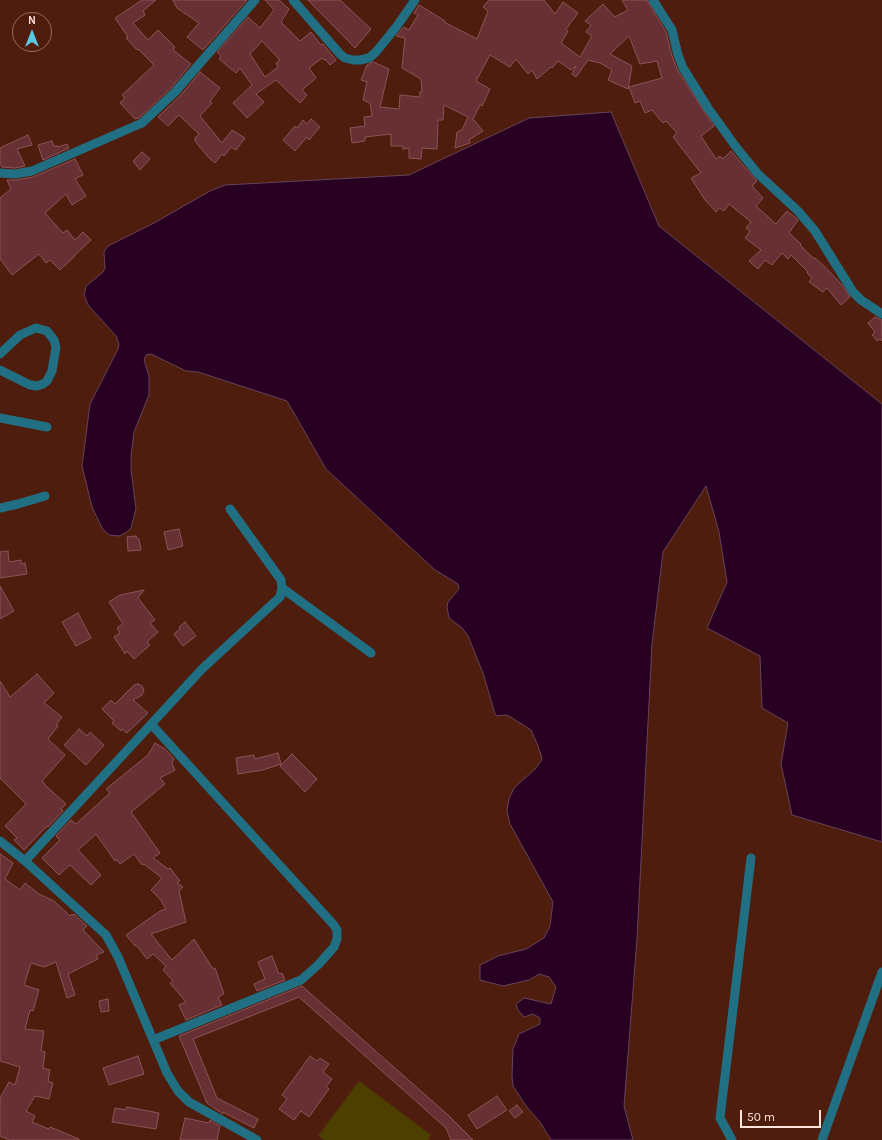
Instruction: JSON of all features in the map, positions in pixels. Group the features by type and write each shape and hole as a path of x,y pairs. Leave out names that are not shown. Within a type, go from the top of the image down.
{"street":[{"path":"0,173 15,174 32,171 142,123 176,92 255,0"},
{"path":"293,0 340,54 345,58 360,60 369,58 376,52 397,26 415,0"},
{"path":"653,0 672,30 683,68 708,108 732,141 758,174 798,211 815,231 853,292 861,300 882,314"},
{"path":"0,354 20,335 36,328 47,332 54,340 56,347 52,371 47,381 43,384 37,386 30,385 0,370"},
{"path":"0,418 47,427"},
{"path":"0,508 45,496"},
{"path":"25,862 202,669 280,597 282,588 280,580 230,509"},
{"path":"282,588 371,653"},
{"path":"151,724 337,930 337,939 334,947 301,980 153,1040"},
{"path":"0,841 106,935 118,957 167,1073 178,1091 189,1102 257,1140"},
{"path":"732,1140 720,1118 751,858"},
{"path":"822,1140 882,972"}],"shaded area":[{"path":"611,112 659,226 882,404 882,842 792,815 781,764 788,723 762,708 760,656 707,628 727,582 719,532 706,486 663,552 652,644 637,939 624,1106 633,1140 551,1140 540,1122 526,1106 513,1086 512,1076 513,1049 519,1034 540,1024 540,1018 533,1014 524,1017 518,1010 516,1004 524,998 551,1004 556,987 549,977 539,974 529,980 503,986 480,980 480,965 498,956 526,949 544,938 550,926 553,902 510,824 507,811 509,799 514,788 535,769 542,758 531,730 509,716 497,716 495,714 483,673 468,636 462,628 449,618 447,607 448,602 459,589 458,584 435,570 326,469 287,401 198,372 186,371 151,354 146,355 144,360 149,376 149,395 134,432 131,456 131,470 136,509 131,528 127,532 119,536 109,535 102,528 92,507 82,466 90,404 118,349 119,344 116,336 88,305 84,295 86,286 103,272 105,268 104,252 108,246 154,223 210,191 225,185 409,175 529,118"},
{"path":"359,1081 431,1135 428,1140 324,1140 318,1136"}],"building":[{"path":"142,0 156,0 143,11 145,15 133,23 148,40 158,30 175,47 173,50 191,64 171,88 139,118 135,119 120,103 125,98 122,95 154,65 126,38 128,37 115,18"},
{"path":"173,0 247,0 203,50 187,37 199,23 177,8"},
{"path":"265,0 279,0 289,9 281,22 300,41 311,32 336,60 330,65 325,59 324,60 322,58 309,68 316,78 302,90 307,95 300,103 276,80 256,94 264,102 247,118 233,103 252,85 240,68 236,73 219,59 221,56 217,52 248,17 260,28 274,10","holes":["262,41 280,60 276,63 278,67 265,77 250,54"]},
{"path":"308,0 340,0 371,29 355,48"},
{"path":"489,0 544,0 555,14 563,2 578,13 566,29 568,31 561,43 580,57 592,36 586,32 591,25 585,21 603,4 615,17 628,10 622,0 647,0 666,32 672,56 678,71 714,126 701,136 716,159 720,156 723,159 731,151 757,181 752,186 763,198 756,206 776,224 787,211 798,220 789,233 814,259 815,258 823,265 842,285 850,297 841,305 827,288 823,292 809,282 812,278 807,273 808,272 791,255 788,259 782,253 772,265 765,260 758,269 749,261 761,250 745,238 750,231 746,228 751,222 729,204 724,211 719,208 716,212 705,200 691,178 701,173 673,137 677,133 666,121 663,123 652,110 645,113 640,101 635,103 629,87 662,78 657,61 640,64 629,36 610,54 632,66 628,89 608,80 612,70 600,63 588,60 576,77 572,74 576,66 571,70 558,61 552,68 551,67 537,79 532,70 528,74 516,59 510,67 490,55 476,81 490,89 482,106 480,105 473,119 483,131 469,140 470,143 455,148 457,132 462,130 468,117 444,105 443,120 438,120 437,149 422,148 421,159 409,158 409,148 403,149 403,146 391,146 391,134 365,137 365,141 352,143 350,128 365,126 364,117 372,116 370,103 363,100 367,82 361,80 367,65 373,62 389,69 380,107 399,109 400,95 420,97 420,92 422,92 421,79 402,68 405,38 396,36 404,27 409,30 418,15 414,13 419,5 445,21 444,22 477,39 488,11 483,7"},
{"path":"200,72 220,88 210,101 212,103 200,116 222,143 232,130 245,138 236,150 231,147 224,156 222,154 215,163 195,141 195,138 199,134 179,115 168,126 158,117 180,96"},
{"path":"311,119 320,127 309,140 307,137 295,151 283,140 295,126 297,128 303,120 307,124"},
{"path":"28,135 32,145 17,149 25,166 15,168 2,167 0,163 0,148"},
{"path":"52,141 54,146 58,147 67,144 69,148 43,160 38,145"},
{"path":"142,152 150,159 140,170 133,161"},
{"path":"75,159 83,175 75,179 86,196 72,205 66,194 45,213 63,233 67,230 75,240 83,232 91,240 60,270 50,260 46,263 39,254 12,275 0,259 0,198 11,189 7,180 33,177"},
{"path":"875,317 882,320 882,341 880,339 877,341 872,335 875,332 868,323"},
{"path":"179,529 183,546 168,550 164,532"},
{"path":"136,536 139,539 141,550 128,551 127,537"},
{"path":"8,551 9,562 21,560 21,564 25,563 27,574 0,578 0,552"},
{"path":"0,586 14,611 0,619"},
{"path":"144,590 138,598 155,620 150,623 158,632 147,642 150,645 134,659 127,651 125,654 114,637 120,633 117,628 123,624 109,602 120,595"},
{"path":"78,613 91,638 76,646 62,622"},
{"path":"185,622 196,636 183,646 174,634"},
{"path":"37,674 54,693 44,703 62,717 56,725 58,726 48,739 65,755 42,781 66,804 61,809 63,811 24,850 14,840 17,838 5,826 26,804 0,778 0,681 10,697"},
{"path":"138,684 142,686 144,690 142,695 133,700 148,713 127,733 122,729 121,731 112,723 114,721 102,709 111,700 115,704 134,685"},
{"path":"79,729 87,736 90,732 104,745 86,765 64,745"},
{"path":"155,743 165,749 174,759 172,763 175,770 160,778 165,784 131,812 160,853 153,858 168,869 170,868 180,881 177,883 183,887 179,891 186,922 151,934 172,960 194,939 213,969 215,968 224,994 218,997 222,1005 186,1020 179,1005 186,1002 170,983 173,981 163,970 166,966 153,954 147,959 126,935 160,911 166,909 160,899 151,890 162,878 144,864 142,865 134,854 120,864 116,859 115,861 96,834 78,850 101,875 91,885 70,865 59,875 42,858 60,840 56,836 71,820 76,824 110,793 106,789 148,755"},
{"path":"278,753 281,764 263,770 238,774 236,758 254,755 255,759"},
{"path":"292,754 317,779 305,792 280,766"},
{"path":"0,854 13,863 5,879 20,890 25,883 39,894 54,901 70,916 74,914 87,926 83,930 104,952 96,955 98,959 68,974 75,995 67,998 56,962 44,967 31,963 24,985 39,990 33,1011 30,1010 25,1029 44,1031 41,1051 45,1052 43,1068 50,1070 48,1081 53,1083 49,1099 35,1096 26,1111 35,1116 32,1122 49,1129 50,1127 79,1140 10,1140 0,1136 0,1098 9,1082 15,1085 20,1067 0,1061"},
{"path":"272,956 279,974 282,973 285,980 257,991 254,984 265,979 258,962"},
{"path":"302,986 448,1115 473,1140 451,1140 446,1128 299,997 193,1039 217,1098 258,1119 254,1128 223,1112 223,1114 207,1103 179,1036"},
{"path":"108,999 109,1011 101,1012 99,1001"},
{"path":"138,1056 144,1074 109,1085 103,1068"},
{"path":"310,1056 317,1061 320,1058 329,1064 323,1072 332,1079 326,1087 329,1089 309,1117 301,1111 294,1120 279,1109 287,1099 282,1095"},
{"path":"497,1096 507,1110 477,1129 468,1115"},
{"path":"517,1105 523,1112 515,1118 509,1111"},
{"path":"127,1107 159,1113 156,1129 112,1122 115,1108 126,1110"},
{"path":"185,1118 209,1123 210,1120 220,1126 217,1140 180,1140"}]}
